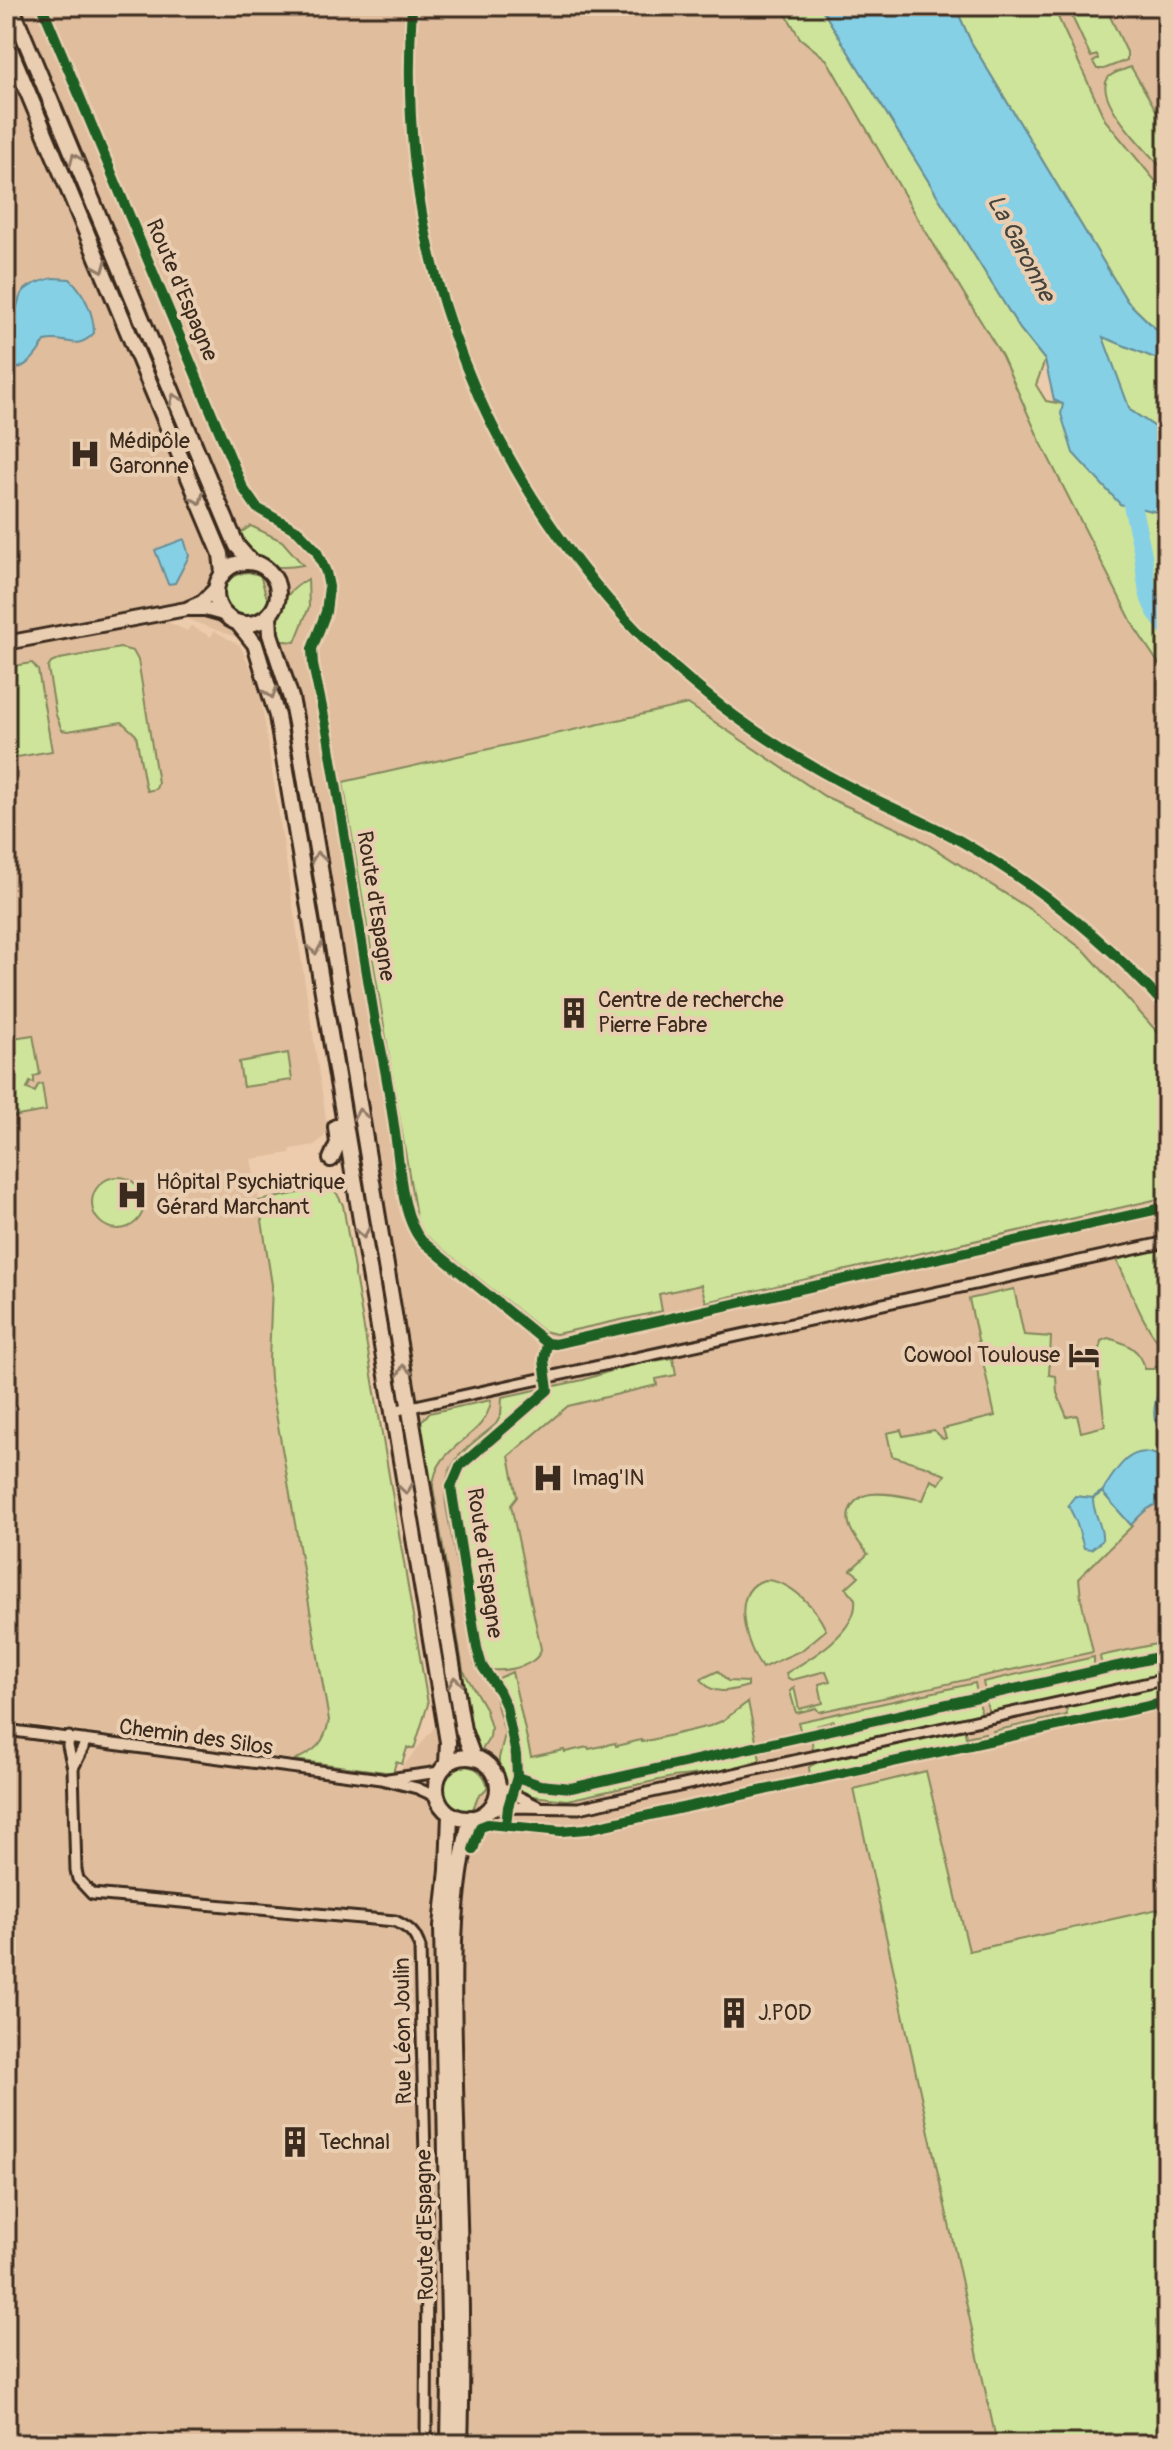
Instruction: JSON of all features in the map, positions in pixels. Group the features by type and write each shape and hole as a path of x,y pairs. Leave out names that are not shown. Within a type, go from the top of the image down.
{"main road":[{"path":"11,6 232,535 243,555 267,570 277,586 275,607 269,616 251,624 238,623"},
{"path":"6,40 221,554 223,573"},
{"path":"251,562 236,564 223,573 216,588 216,599 223,614 238,623 255,644 277,716 448,1742 444,1768 436,1784 437,1797 442,1807 460,1818 471,1818 488,1811 494,1803 497,1784 493,1772 484,1762 464,1757 444,1768"},
{"path":"269,616 270,634 296,723 463,1730 473,1757"},
{"path":"331,1159 338,1143 332,1055"},
{"name":"Route d'Espagne","path":"449,2444 442,1926 450,1814"},
{"name":"Route d'Espagne","path":"460,2444 463,2371 453,2008 455,1915 463,1849 471,1818"}],"street":[{"path":"186,609 202,602 216,588"},
{"path":"6,643 186,609 205,609 223,614"},
{"path":"393,1411 1167,1242"},
{"path":"488,1811 508,1807 579,1808 1167,1679"},
{"name":"Chemin des Silos","path":"6,1730 381,1779 417,1788 437,1797"},
{"name":"Rue Léon Joulin","path":"69,1737 76,1870 78,1879 92,1894 395,1921 411,1929 416,1936 420,1948 425,2176 426,2444"},
{"name":"Rue Léon Joulin","path":"73,1768 85,1740"},
{"name":"Chemin des Silos","path":"381,1779 444,1768"},
{"path":"497,1784 541,1807"}],"shaded area":[{"path":"6,6 781,6 800,38 827,60 917,217 1002,356 1040,441 1135,628 1167,676 1167,2444 6,2444 6,1723 396,1775 437,1724 319,1000 262,688 241,639 176,615 6,637"},
{"path":"1053,6 1167,6 1167,195 1105,120"},
{"name":"Hôpital Psychiatrique Gérard Marchant","path":"166,621 187,631 191,626 211,637 214,631 240,645 259,687 327,1125 324,1137 314,1145 291,1149 290,1153 251,1159 259,1201 323,1188 336,1192 343,1205 428,1704 414,1749 407,1748 402,1764 396,1762 393,1773 6,1721 6,649"}],"green space":[{"path":"781,6 820,6 1020,329 1045,360 1036,385 1046,401 1063,404 1120,504 1167,514 1167,676 1135,628 1040,441 1002,356 917,217 827,60 800,38"},
{"path":"955,6 1053,6 1105,120 1167,195 1167,340 1127,301 971,42"},
{"path":"1067,6 1105,6 1127,52 1127,60 1097,69 1093,62 1098,59 1097,55 1091,57"},
{"path":"1131,67 1167,129 1167,173 1126,128 1108,100 1105,87 1108,78"},
{"path":"1102,336 1167,363 1167,435 1130,410"},
{"path":"251,526 282,541 303,565 272,566 257,559 237,535"},
{"path":"248,572 260,575 270,599 262,614 251,619 240,617 230,609 224,587 232,578"},
{"path":"308,579 309,607 295,642 278,642 277,622 281,605 291,591"},
{"path":"120,648 133,651 138,660 158,783 156,789 147,791 136,735 122,722 68,731 62,730 56,715 48,668 51,663"},
{"path":"32,663 38,670 52,751 6,759 6,667"},
{"path":"688,704 824,796 916,837 1031,910 1086,952 1167,1043 1167,1197 706,1302 701,1285 659,1294 662,1311 556,1334 543,1331 424,1234 417,1222 343,782"},
{"path":"33,1035 40,1074 34,1077 34,1083 30,1082 27,1089 35,1092 42,1084 46,1111 6,1118 6,1039"},
{"path":"288,1053 292,1080 243,1087 239,1062"},
{"path":"118,1177 137,1184 144,1203 137,1222 118,1229 99,1222 92,1203 99,1184"},
{"path":"323,1188 336,1192 343,1205 428,1704 414,1749 407,1748 402,1764 396,1762 393,1773 294,1760 318,1746 329,1720 270,1379 272,1285 259,1201"},
{"path":"1167,1247 1167,1352 1144,1319 1116,1258"},
{"path":"1014,1289 1024,1335 1051,1337 1049,1375 1056,1376 1057,1393 1067,1417 1077,1415 1081,1432 1105,1426 1098,1368 1101,1341 1108,1338 1132,1348 1140,1356 1145,1369 1167,1363 1167,1452 1164,1445 1157,1455 1103,1493 1132,1526 1079,1578 1093,1652 819,1712 816,1708 796,1713 790,1691 794,1687 799,1709 823,1703 819,1684 830,1681 826,1671 792,1680 786,1673 831,1643 854,1611 855,1599 846,1588 859,1576 851,1570 868,1554 849,1523 848,1517 854,1503 871,1494 923,1500 931,1480 939,1484 945,1475 892,1456 887,1433 901,1430 903,1436 934,1430 943,1439 946,1438 943,1429 995,1416 969,1299"},
{"path":"673,1358 676,1375 656,1379 657,1385 568,1406 509,1456 517,1497 511,1505 541,1649 531,1662 512,1669 492,1670 475,1666 446,1505 447,1477 452,1466 466,1449 496,1424 501,1415 502,1397 583,1380 629,1365"},
{"path":"491,1400 481,1424 442,1460 433,1487 463,1670 485,1708 491,1728 490,1737 480,1753 470,1738 419,1424 429,1413"},
{"path":"764,1580 793,1590 816,1613 826,1630 802,1650 762,1668 747,1634 744,1608 746,1596 753,1586"},
{"path":"1156,1644 1158,1655 1107,1666 1101,1662 1100,1656"},
{"path":"1094,1657 1094,1669 985,1692 983,1682"},
{"path":"1160,1662 1161,1670 1156,1678 989,1714 986,1700"},
{"path":"718,1671 728,1681 748,1682 748,1686 729,1691 705,1685 701,1679"},
{"path":"512,1672 531,1757 615,1743 616,1746 642,1742 710,1726 748,1702 760,1760 719,1772 673,1777 567,1800 532,1796 510,1788 499,1775 499,1758 505,1734 492,1687 499,1678"},
{"path":"975,1683 977,1694 836,1725 834,1721 801,1733 798,1722"},
{"path":"1167,1684 1167,1698 994,1736 993,1731 1067,1715 1066,1706"},
{"path":"979,1701 982,1716 813,1750 815,1737"},
{"path":"964,1728 966,1737 985,1733 987,1738 810,1776 809,1767 818,1762"},
{"path":"461,1766 479,1771 488,1787 478,1797 472,1811 452,1808 442,1795 445,1779 451,1771"},
{"path":"926,1771 969,1951 1167,1907 1167,2444 997,2444 854,1789"}],"water":[{"name":"La Garonne","path":"820,6 955,6 971,42 1127,301 1167,340 1167,363 1103,337 1130,410 1167,435 1167,514 1120,504 1073,453 1061,414 1063,404 1054,400 1045,360 1020,329"},
{"path":"53,278 70,279 80,290 90,311 94,333 76,343 45,341 30,361 6,372 6,318 13,316 25,289"},
{"path":"184,539 189,556 175,583 168,584 155,550"},
{"path":"1164,1380 1167,1383 1166,1434 1156,1423 1154,1413"},
{"path":"1164,1444 1167,1452 1167,1502 1152,1506 1131,1525 1102,1492 1130,1456 1147,1452 1157,1455"},
{"path":"1075,1496 1093,1498 1102,1541 1091,1549 1084,1548 1068,1505"}],"waterway":[{"path":"1128,485 1148,593 1154,609 1167,627"},
{"path":"1093,1498 1102,1492"}],"cycle path":[{"path":"42,6 243,488 257,508 298,531 316,550 326,572 329,587 326,612 312,649 313,665 328,735 389,1091 402,1190 410,1218 422,1241 547,1343"},
{"path":"412,6 410,92 416,177 426,234 446,309 473,382 507,453 548,520 594,583 647,641 705,693 802,761 952,836 1020,878 1122,961 1167,1008"},
{"path":"547,1343 555,1344 1167,1207"},
{"path":"506,1826 517,1777 516,1755 506,1706 482,1666 477,1648 451,1487 460,1466 548,1390 544,1360 547,1343"},
{"path":"517,1777 540,1785 571,1788 1167,1655"},
{"path":"473,1850 480,1827 488,1824 561,1831 586,1829 1167,1702"}],"place":[{"name":"Médipôle Garonne","path":"85,454"},
{"name":"Centre de recherche Pierre Fabre","path":"574,1013"},
{"name":"Hôpital Psychiatrique Gérard Marchant","path":"132,1195"},
{"name":"Cowool Toulouse","path":"1084,1355"},
{"name":"Imag'IN","path":"548,1478"},
{"name":"J.POD","path":"734,2013"},
{"name":"Technal","path":"295,2142"}]}
